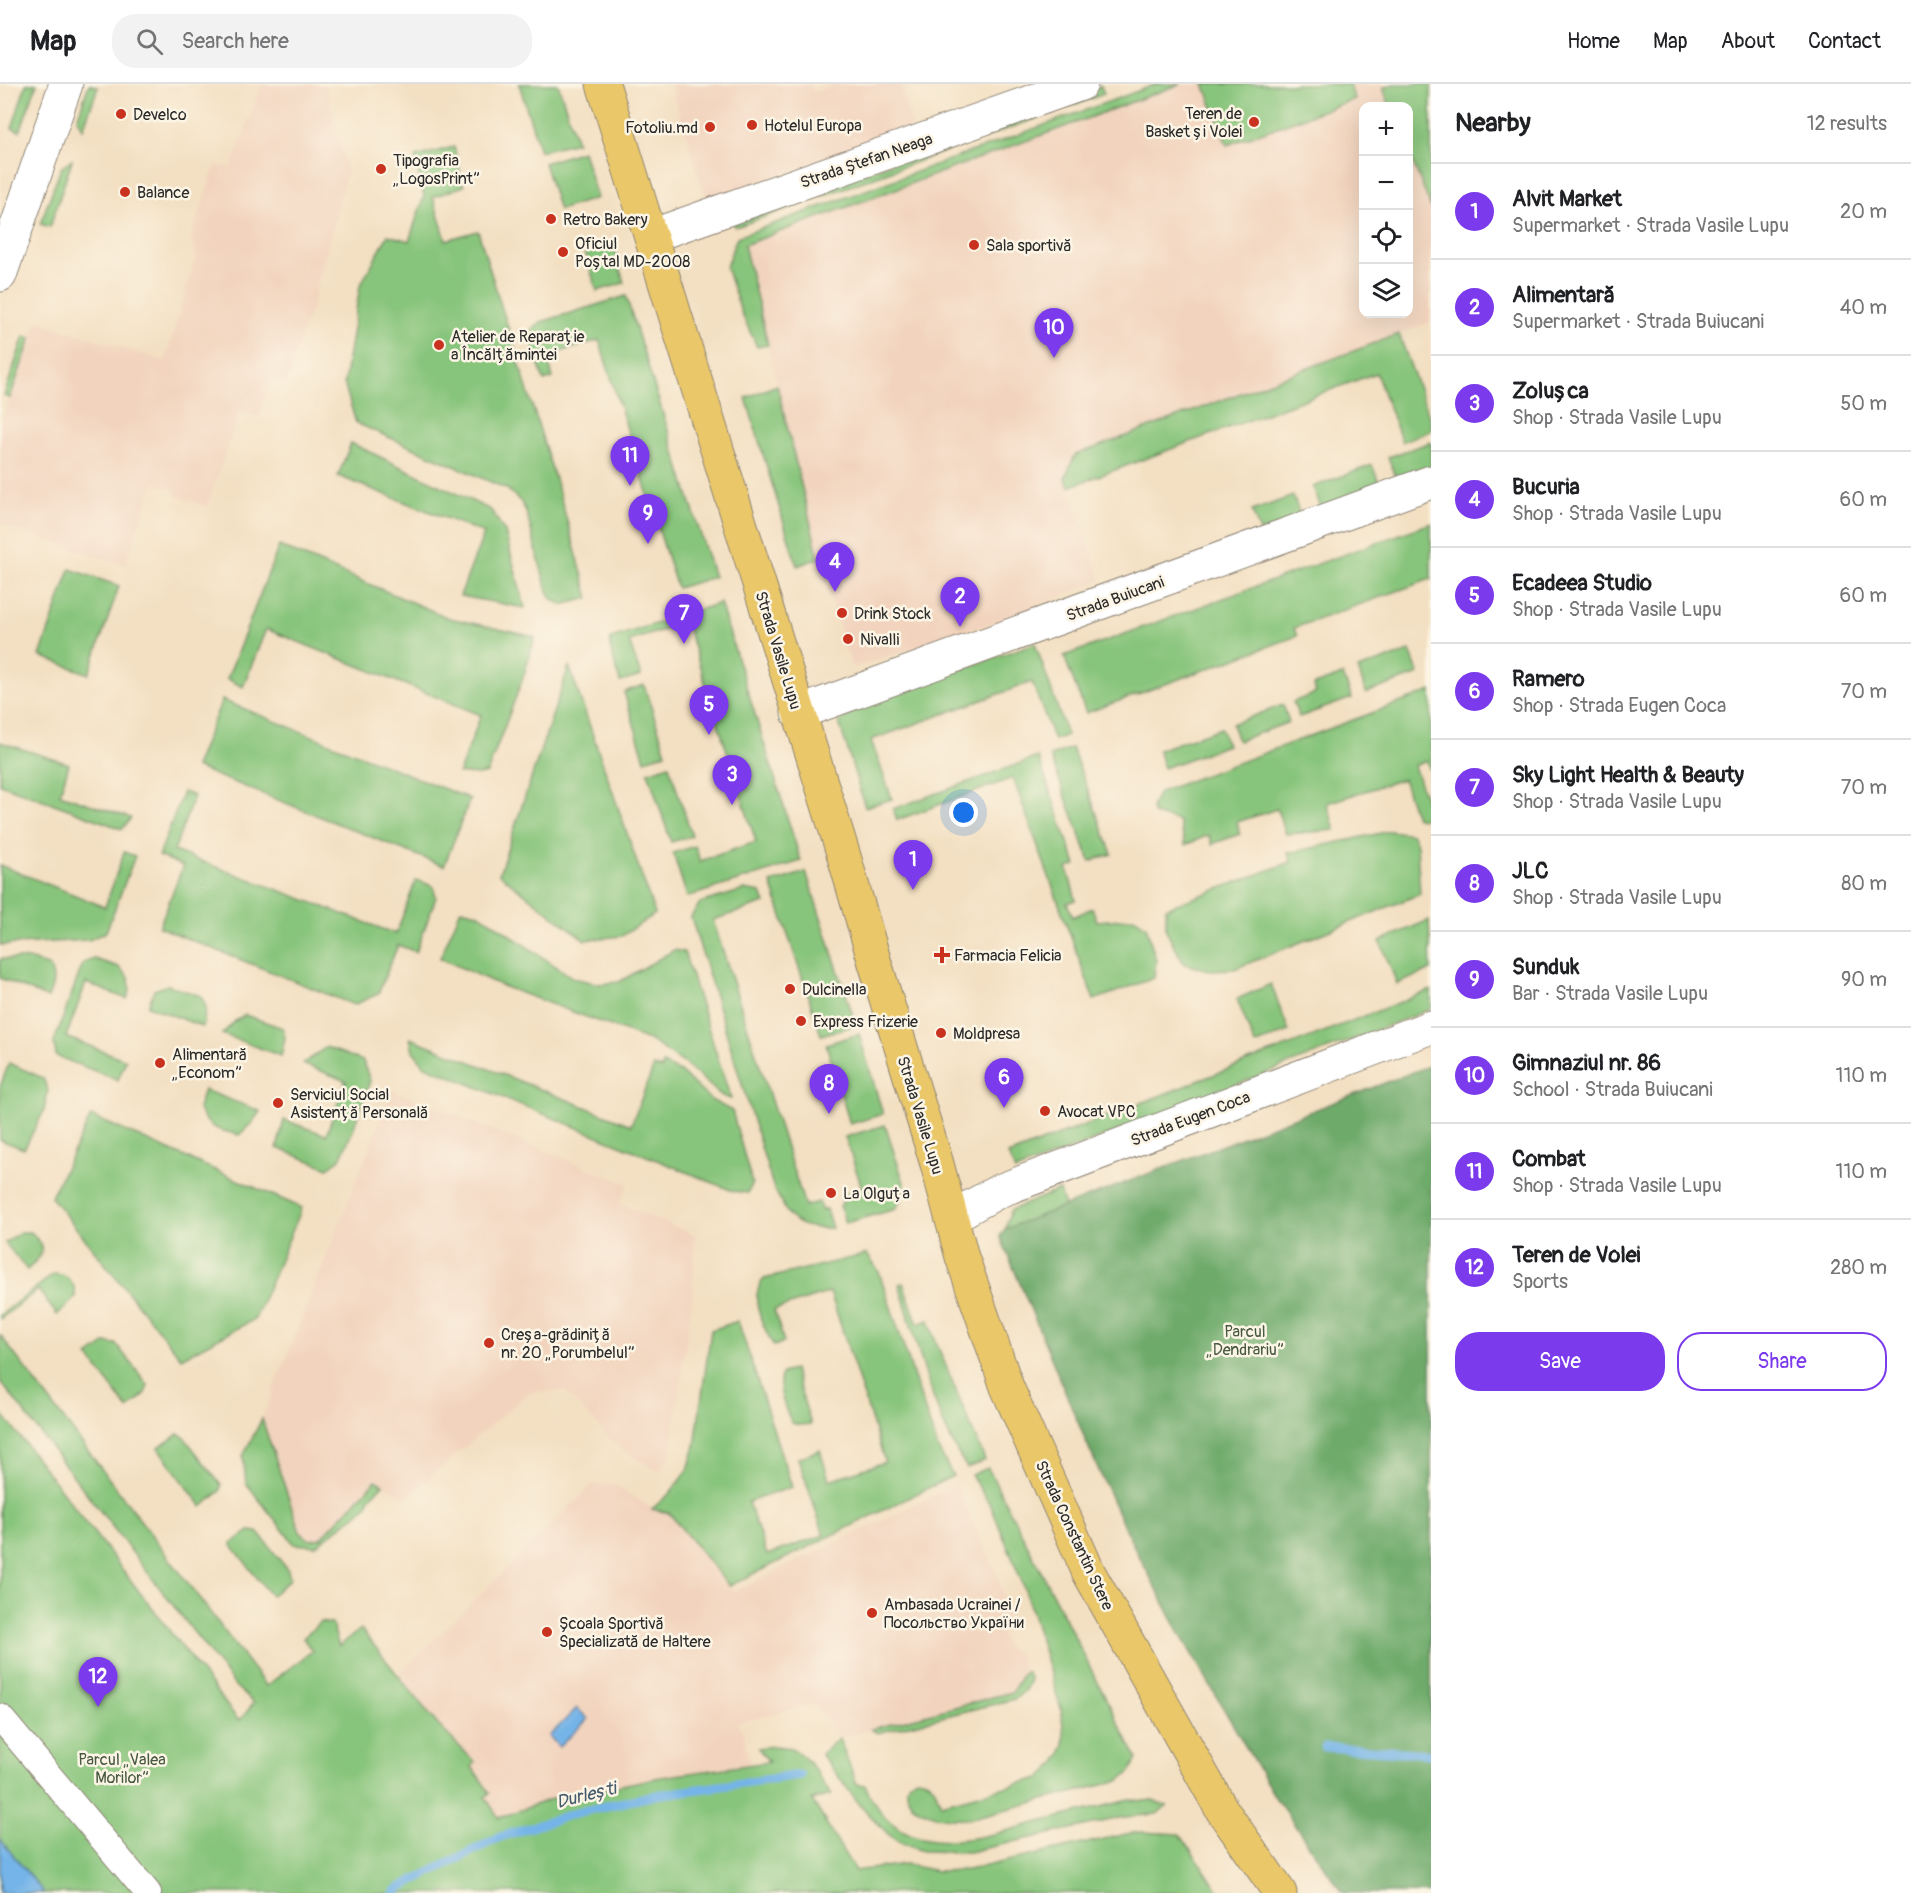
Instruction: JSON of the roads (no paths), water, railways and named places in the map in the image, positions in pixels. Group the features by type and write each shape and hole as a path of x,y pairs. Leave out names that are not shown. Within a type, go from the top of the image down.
{"main road":[{"name":"Strada Vasile Lupu","path":"603,84 843,853 952,1217"},
{"name":"Strada Constantin Stere","path":"952,1217 963,1257 1007,1387 1089,1573 1222,1810 1280,1893"}],"street":[{"path":"0,275 66,84"},
{"name":"Strada Ștefan Neaga","path":"651,236 1081,84"},
{"name":"Strada Buiucani","path":"798,713 1431,482"},
{"name":"Strada Eugen Coca","path":"952,1217 999,1191 1431,1027"},
{"path":"0,1717 148,1893"}],"water":[{"path":"577,1708 588,1719 559,1747 549,1736"},
{"path":"0,1839 44,1893 0,1893"}],"waterway":[{"name":"Durlești","path":"1325,1747 1431,1754"},
{"name":"Durlești","path":"394,1893 401,1887 500,1837 579,1812 656,1795 800,1775"}],"place":[{"name":"Develco","path":"121,114"},
{"name":"Teren de Basket și Volei","path":"1254,122"},
{"name":"Hotelul Europa","path":"752,125"},
{"name":"Fotoliu.md","path":"710,127"},
{"name":"Tipografia „LogosPrint”","path":"381,169"},
{"name":"Balance","path":"125,192"},
{"name":"Retro Bakery","path":"551,219"},
{"name":"Sala sportivă","path":"974,245"},
{"name":"Oficiul Poștal MD-2008","path":"563,252"},
{"name":"Atelier de Reparație a Încălțămintei","path":"439,345"},
{"name":"Gimnaziul nr. 86","path":"1054,358"},
{"name":"Combat","path":"630,486"},
{"name":"Sunduk","path":"648,544"},
{"name":"Bucuria","path":"835,592"},
{"name":"Drink Stock","path":"842,613"},
{"name":"Alimentară","path":"960,627"},
{"name":"Nivalli","path":"848,639"},
{"name":"Sky Light Health & Beauty","path":"684,644"},
{"name":"Ecadeea Studio","path":"709,735"},
{"name":"Zolușca","path":"732,805"},
{"name":"Alvit Market","path":"913,890"},
{"name":"Farmacia Felicia","path":"942,955"},
{"name":"Dulcinella","path":"790,989"},
{"name":"Express Frizerie","path":"801,1021"},
{"name":"Moldpresa","path":"941,1033"},
{"name":"Alimentară „Econom”","path":"160,1063"},
{"name":"Serviciul Social Asistență Personală","path":"278,1103"},
{"name":"Ramero","path":"1004,1108"},
{"name":"Avocat VPC","path":"1045,1111"},
{"name":"JLC","path":"829,1114"},
{"name":"La Olguța","path":"831,1193"},
{"name":"Creșa-grădiniță nr. 20 „Porumbelul”","path":"489,1343"},
{"name":"Ambasada Ucrainei / Посольство України","path":"872,1613"},
{"name":"Școala Sportivă Specializată de Haltere","path":"547,1632"},
{"name":"Teren de Volei","path":"98,1707"}],"park label":[{"name":"Parcul „Dendrariu”","path":"1245,1340"},
{"name":"Parcul „Valea Morilor”","path":"122,1768"}]}
